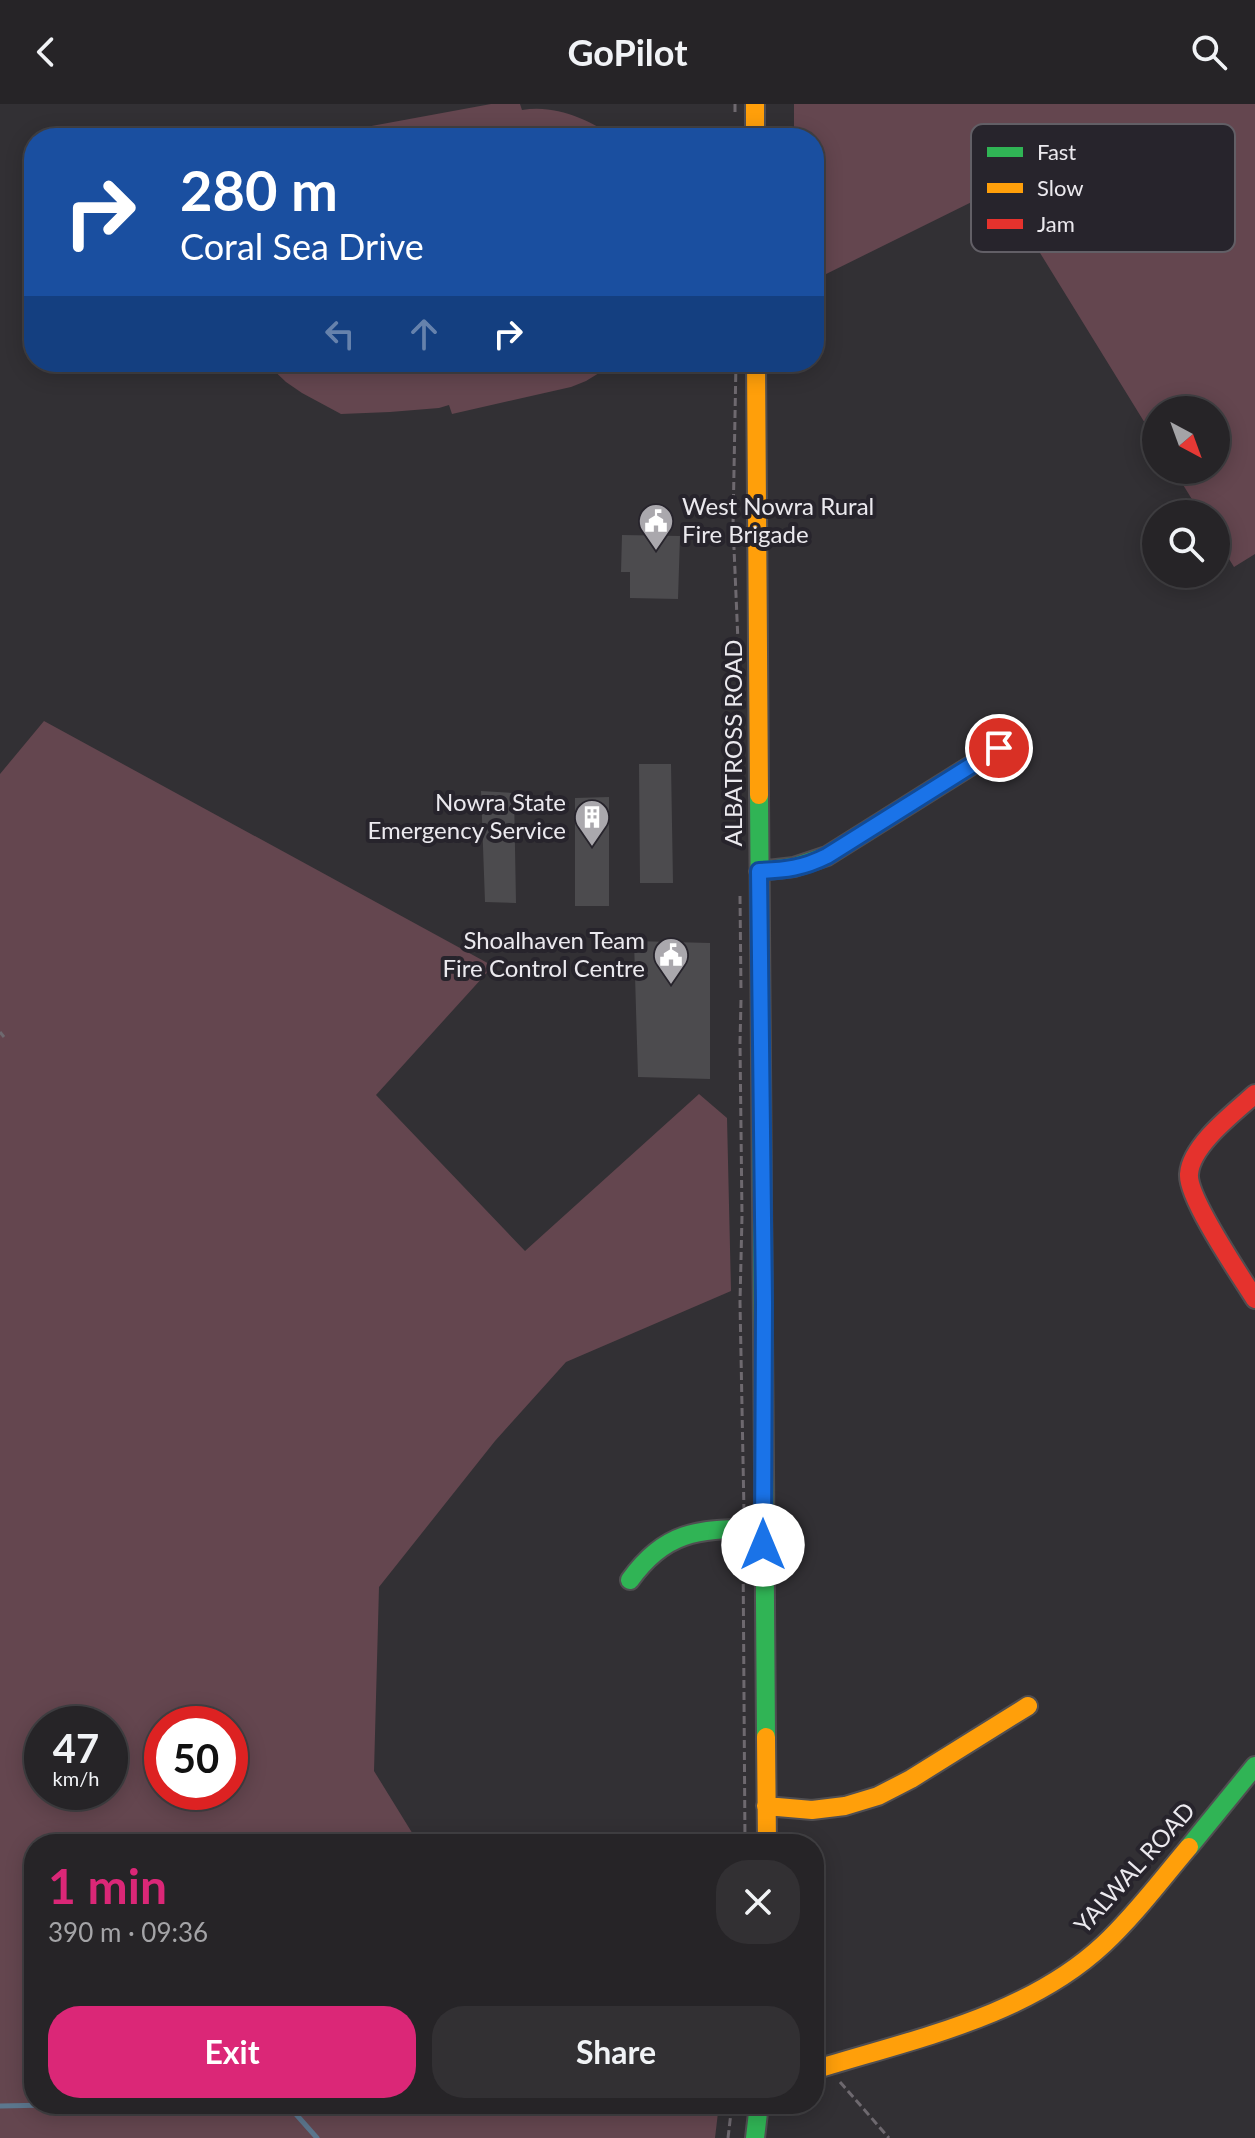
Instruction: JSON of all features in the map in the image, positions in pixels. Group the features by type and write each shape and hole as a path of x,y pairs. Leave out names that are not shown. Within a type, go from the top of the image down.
{"main road":[{"path":"755,104 755,128"},
{"name":"ALBATROSS ROAD","path":"756,372 767,1834"},
{"path":"759,871 790,869 818,860 999,748"},
{"path":"1255,1094 1214,1132 1197,1155 1189,1176 1196,1200 1255,1299"},
{"path":"630,1580 647,1558 676,1537 689,1532 763,1528"},
{"path":"766,1806 812,1810 845,1806 878,1796 911,1779 1028,1706"},
{"name":"YALWAL ROAD","path":"824,2068 980,2018 1021,2000 1072,1969 1103,1945 1134,1913 1255,1766"},
{"path":"755,2138 758,2114"}],"path":[{"path":"736,372 733,525 739,667"},
{"path":"740,891 745,1834"},
{"path":"0,1032 4,1037"},
{"path":"824,2073 889,2138"},
{"path":"728,2138 731,2114"}],"shaded area":[{"path":"491,104 520,104 522,110 560,111 600,128 362,128"},
{"path":"794,104 1255,104 1255,554 1234,567 1230,561 1230,500 1192,500 1183,484 1230,484 1230,396 1142,396 1142,418 1039,252 1235,252 1235,124 971,124 971,202 824,275 824,128 794,128"},
{"path":"276,372 601,372 571,387 452,414 449,405 341,414 286,382"},
{"path":"44,721 493,966 376,1095 525,1251 699,1094 727,1118 731,1291 566,1362 495,1441 379,1587 374,1771 413,1834 24,1834 24,2114 718,2114 715,2138 0,2138 0,774"}],"building":[{"path":"622,535 680,536 678,599 630,598 630,572 621,572"},
{"path":"639,764 671,764 673,883 640,883"},
{"path":"481,791 514,793 516,903 485,902"},
{"name":"Nowra State Emergency Service","path":"609,797 609,906 575,906 575,798"},
{"path":"634,941 710,943 710,1079 638,1077"}],"waterway":[{"path":"0,2106 24,2106"},
{"path":"296,2114 317,2138"}],"traffic: fast":[{"path":"759,871 794,867 827,856 999,748"},
{"path":"759,795 766,1737"},
{"path":"630,1580 658,1550 688,1535 705,1531 763,1528"},
{"path":"1189,1847 1255,1766"},
{"path":"755,2138 758,2114"}],"traffic: slow":[{"path":"755,104 755,128"},
{"path":"756,372 759,795"},
{"path":"766,1806 812,1810 845,1806 878,1796 911,1779 1028,1706"},
{"path":"766,1737 767,1834"},
{"path":"824,2067 967,2023 1040,1990 1104,1944 1189,1847"}],"traffic: jam":[{"path":"1255,1094 1205,1141 1189,1174 1205,1218 1255,1299"}],"place":[{"name":"West Nowra Rural Fire Brigade","path":"656,552"},
{"name":"Nowra State Emergency Service","path":"592,848"},
{"name":"Shoalhaven Team Fire Control Centre","path":"671,986"}],"route":[{"path":"763,1545 764,1303 759,871 790,869 827,856 999,748"}]}
